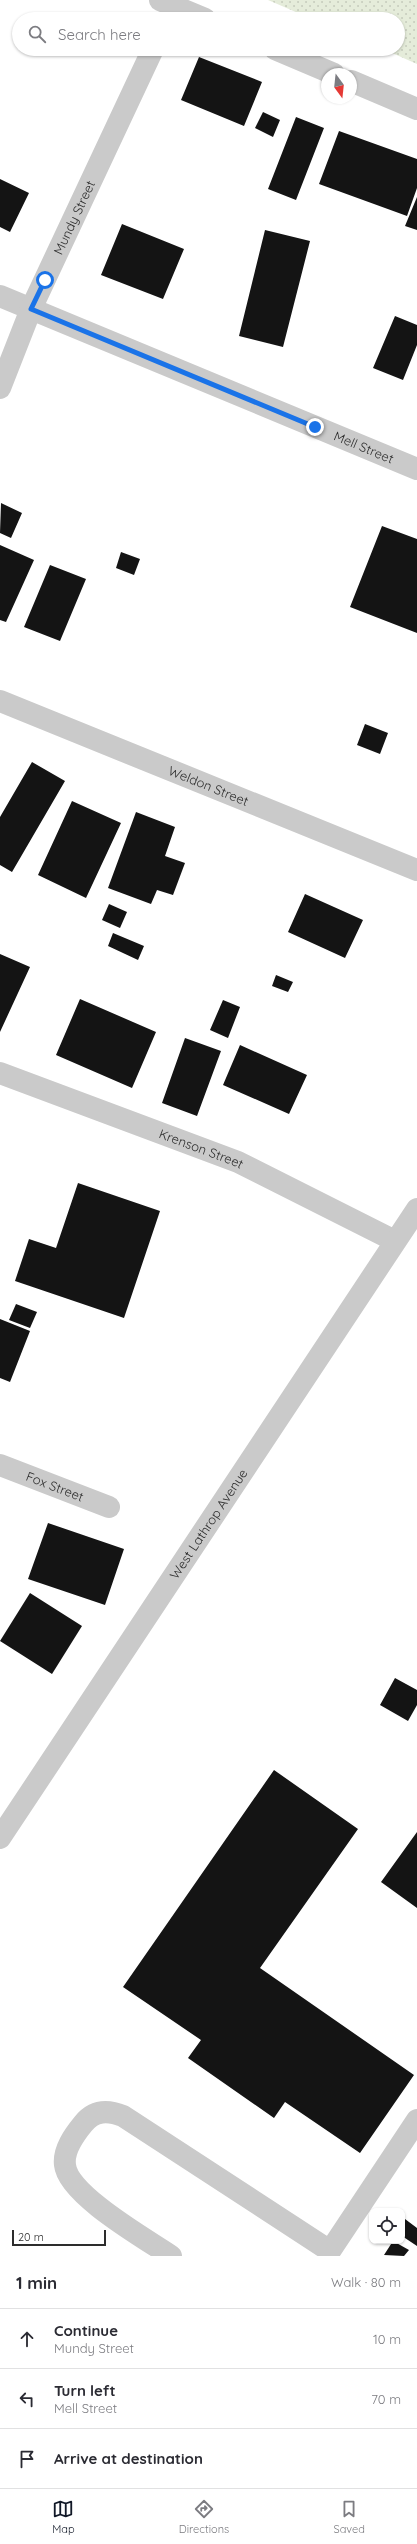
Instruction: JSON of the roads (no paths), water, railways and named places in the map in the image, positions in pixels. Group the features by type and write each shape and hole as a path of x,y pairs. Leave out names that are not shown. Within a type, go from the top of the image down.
{"street":[{"path":"167,8 181,12"},
{"name":"Mundy Street","path":"0,388 31,309 150,56"},
{"path":"292,56 321,68"},
{"path":"357,84 417,109"},
{"name":"Mell Street","path":"0,296 417,469"},
{"name":"Weldon Street","path":"0,701 417,870"},
{"name":"Krenson Street","path":"0,1074 238,1162 395,1241"},
{"name":"West Lathrop Avenue","path":"2,1832 417,1209"},
{"name":"Fox Street","path":"0,1465 109,1507"},
{"path":"171,2256 87,2198 67,2173 66,2154 72,2139 84,2122 100,2111 111,2111 123,2116 331,2254 417,2120"}]}
